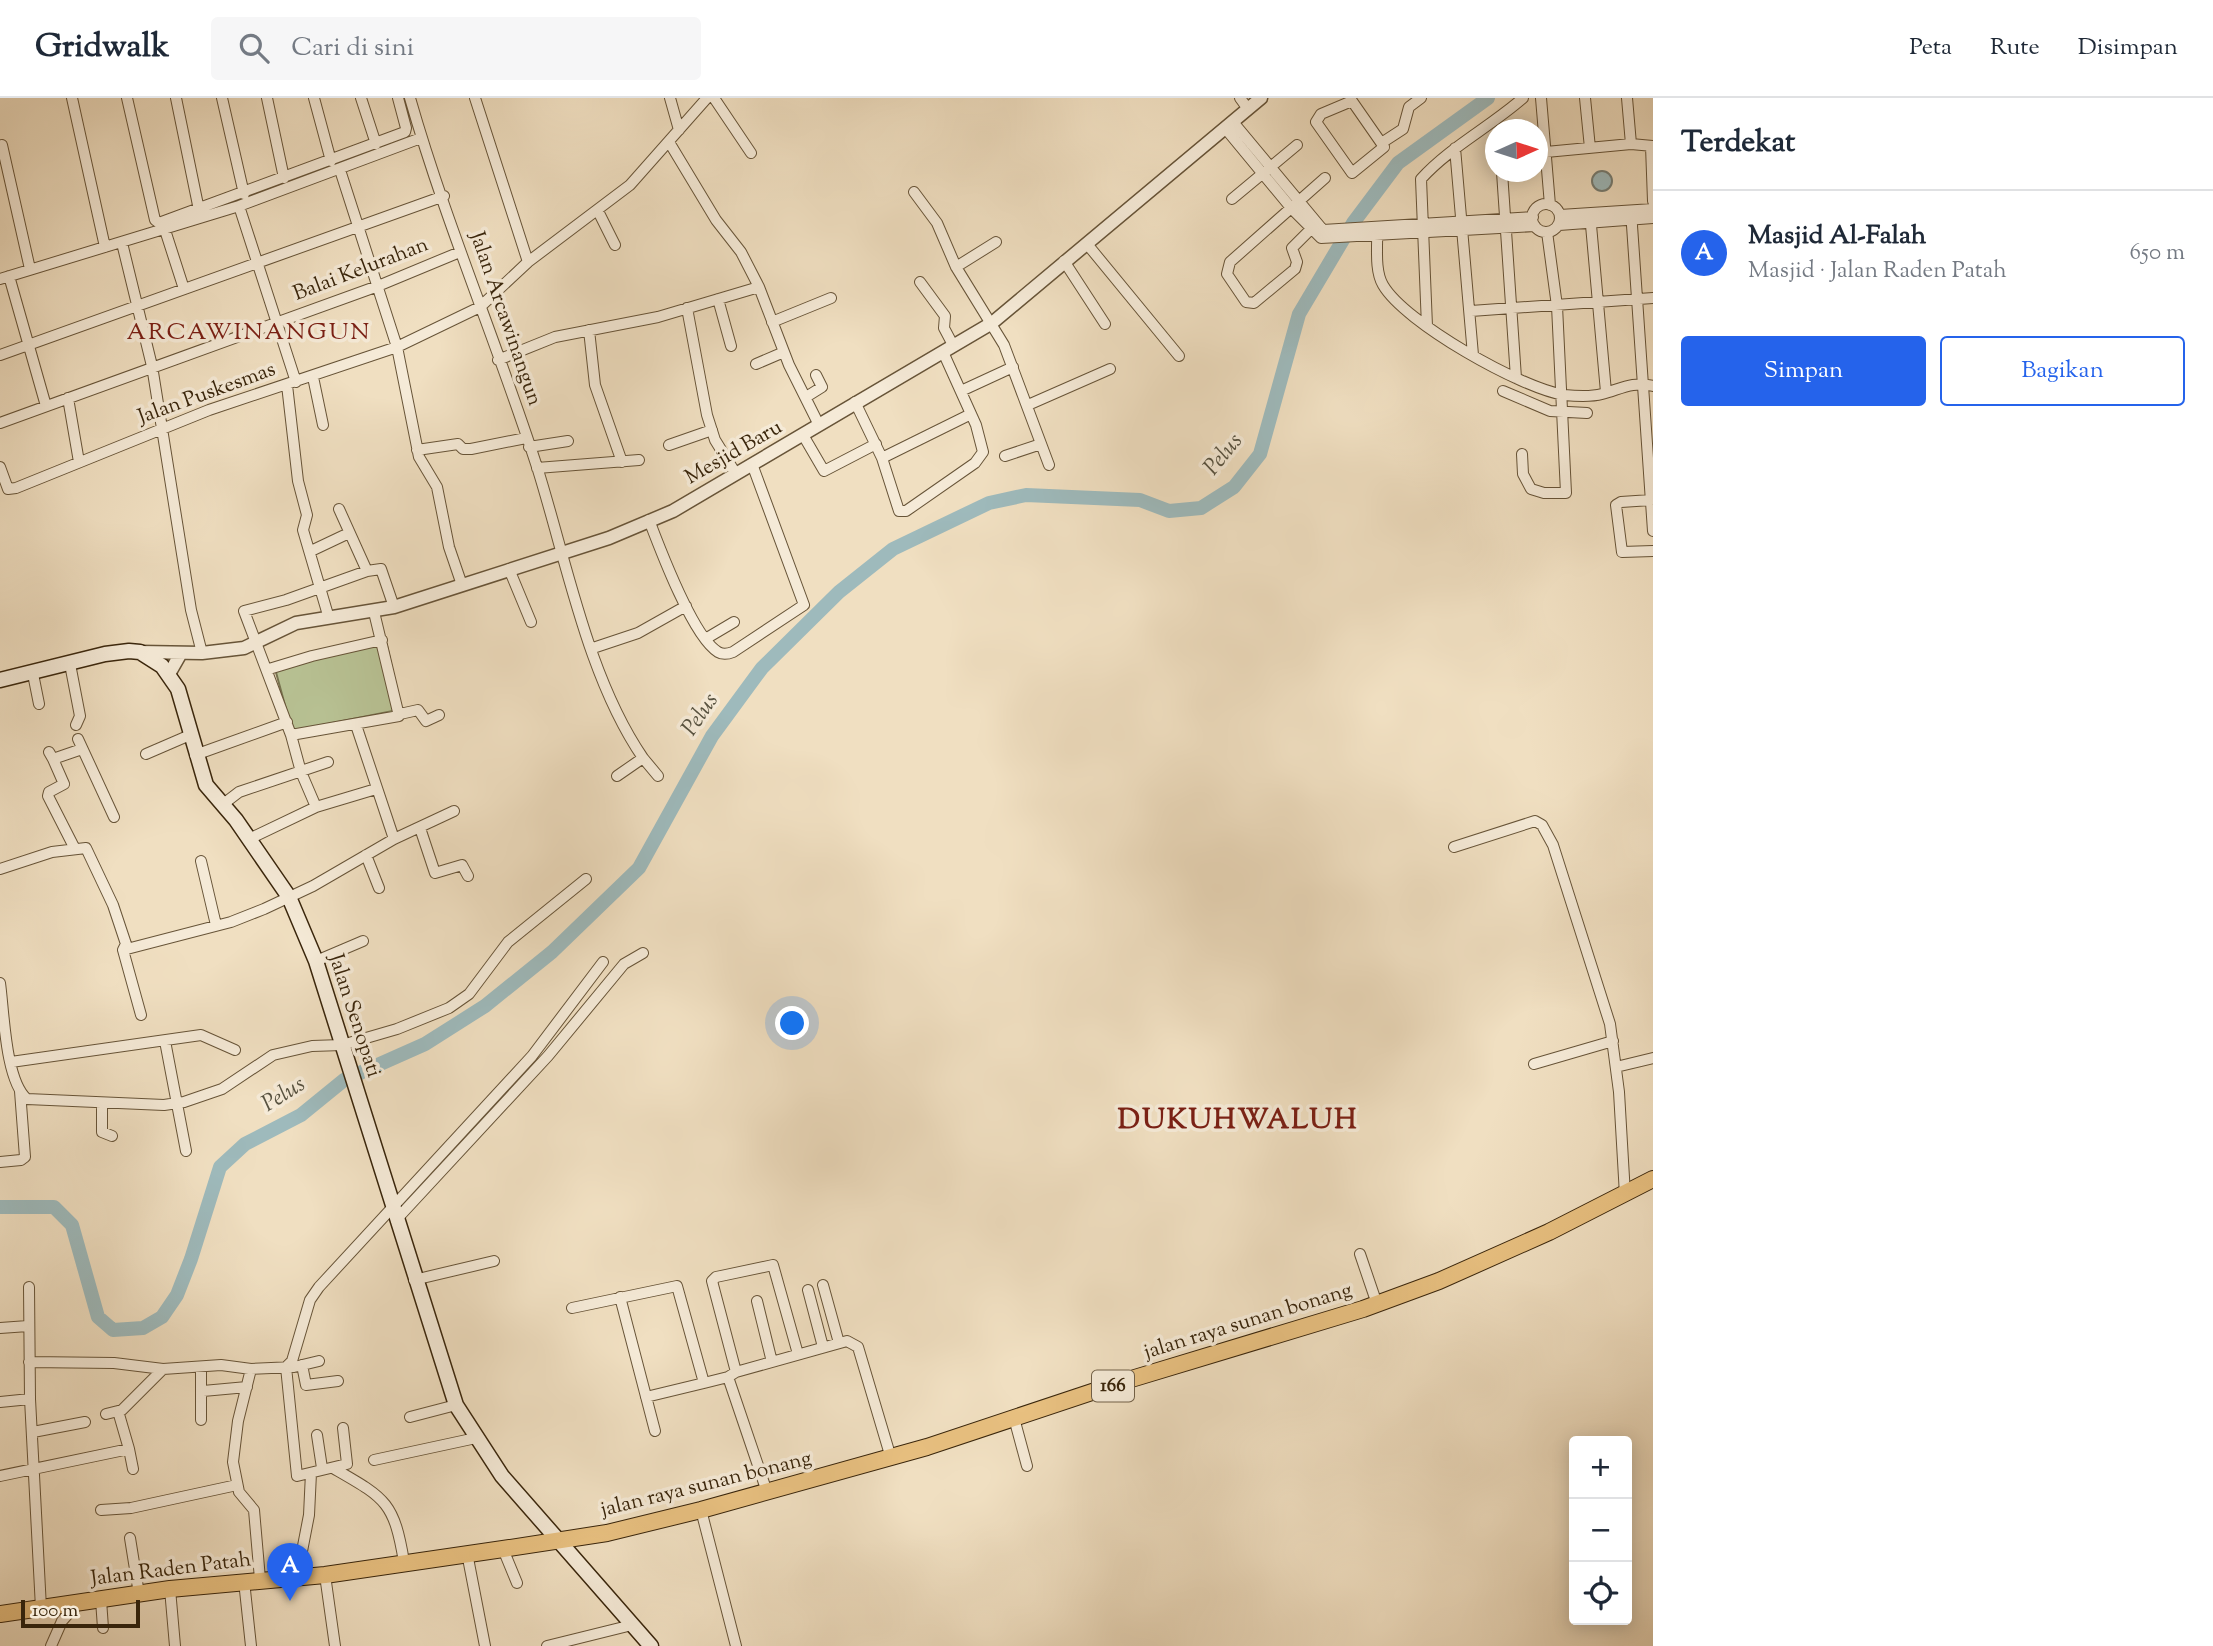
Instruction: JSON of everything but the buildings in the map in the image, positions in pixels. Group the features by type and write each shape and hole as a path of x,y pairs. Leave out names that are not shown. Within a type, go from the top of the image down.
{"main road":[{"path":"0,680 33,674 105,654 140,652 169,674"},
{"name":"Jalan Senopati","path":"169,674 178,689 195,755 206,785 249,839 289,897 316,961 414,1280 456,1405 502,1476 556,1541 651,1646"},
{"name":"jalan raya sunan bonang","path":"556,1541 607,1533 701,1510 891,1458 1377,1304 1451,1275 1625,1195 1653,1179"},
{"name":"Jalan Raden Patah","path":"0,1614 77,1604 102,1605 139,1594 171,1596 556,1541"}],"street":[{"path":"72,98 105,247"},
{"path":"127,98 157,222 244,194 406,130 398,98"},
{"path":"176,98 199,210"},
{"path":"222,98 244,194"},
{"path":"267,98 284,178"},
{"path":"314,98 331,161"},
{"path":"360,98 376,144"},
{"name":"Jalan Arcawinangun","path":"410,98 421,138 444,197 460,251 537,468 593,648 621,726 658,776"},
{"path":"475,98 528,262"},
{"path":"670,98 679,130"},
{"name":"Jalan Puskesmas","path":"0,467 8,489 163,429 397,347 480,307 528,262 631,185 707,98"},
{"path":"714,98 751,153"},
{"name":"Mesjid Baru","path":"140,652 231,651 296,623 327,615 374,612 394,607 563,554 673,511 992,323 1229,125 1244,104 1262,98"},
{"path":"1383,142 1403,129 1409,107 1421,98"},
{"path":"1504,119 1523,98"},
{"path":"1541,98 1543,119"},
{"path":"1585,98 1590,148"},
{"path":"1627,98 1630,144"},
{"path":"1352,100 1383,142 1383,150 1350,173 1315,122 1316,118 1352,100"},
{"path":"1229,125 1313,227 1316,236 1534,221 1547,232 1557,306 1566,493 1544,493 1531,489 1523,474 1522,454"},
{"path":"1427,326 1421,179 1455,148 1485,132"},
{"path":"46,406 4,278 239,206 421,138"},
{"path":"669,142 716,220 741,252 819,425"},
{"path":"1548,152 1630,144 1652,146 1653,201"},
{"path":"2,145 30,269"},
{"path":"1232,199 1297,145"},
{"path":"1455,148 1473,355"},
{"path":"340,170 397,347 417,450 422,466 437,487 449,547 462,585"},
{"path":"1313,227 1292,248 1297,262 1295,269 1254,303 1246,302 1227,274 1230,261 1325,178"},
{"path":"1548,178 1550,205 1559,220"},
{"path":"1503,182 1516,378"},
{"path":"914,192 937,223 956,267 992,323 1013,367 1049,465"},
{"path":"0,355 444,197"},
{"path":"1534,221 1537,208 1550,205"},
{"path":"239,206 276,323 291,384 298,481 307,515 303,530 327,615"},
{"path":"1547,232 1559,220 1631,215 1653,209"},
{"path":"597,211 615,245"},
{"path":"1631,215 1653,218"},
{"path":"1631,215 1646,386 1653,531"},
{"path":"1590,218 1600,304 1606,393"},
{"path":"165,230 184,289"},
{"path":"1375,231 1382,285 1427,326 1562,405 1587,413"},
{"path":"956,267 996,242"},
{"path":"122,243 152,366 191,610 202,653"},
{"path":"1087,244 1179,356"},
{"name":"Balai Kelurahan","path":"0,423 378,286 460,251"},
{"path":"1064,261 1105,324"},
{"path":"855,402 882,458 900,511 906,511 982,456 983,446 948,349 945,316 920,282"},
{"path":"498,360 555,337 687,308 759,287"},
{"path":"772,322 831,298"},
{"path":"1471,311 1600,304 1653,298"},
{"path":"718,299 730,346"},
{"path":"687,308 712,430 736,474"},
{"path":"589,330 594,385 622,462"},
{"path":"757,364 784,352"},
{"path":"961,391 1013,367"},
{"path":"1028,405 1110,369"},
{"path":"806,397 822,387 816,375"},
{"path":"313,377 323,425"},
{"path":"1503,391 1538,407 1562,405 1606,393 1626,384 1646,386"},
{"path":"68,398 79,463"},
{"path":"882,458 971,414"},
{"path":"669,445 712,430"},
{"path":"803,435 824,471 876,444"},
{"path":"417,450 458,444 463,449 471,449 568,440"},
{"path":"1005,456 1041,444"},
{"path":"537,468 639,460"},
{"path":"649,520 674,585 686,606 719,653 733,652 804,605 752,464"},
{"path":"1651,500 1621,502 1616,505 1622,552 1653,551"},
{"path":"339,509 367,571"},
{"path":"311,551 349,533"},
{"path":"316,807 301,772 269,669 245,609 274,604 320,586 380,568 394,607"},
{"path":"509,569 531,622"},
{"path":"593,648 638,633 686,606"},
{"path":"374,612 400,714"},
{"path":"707,638 734,622"},
{"path":"269,669 382,640"},
{"path":"169,674 181,653"},
{"path":"69,664 80,716 76,724"},
{"path":"33,674 39,704"},
{"path":"291,735 356,725 418,710 425,720 439,715"},
{"path":"195,755 287,722"},
{"path":"356,725 394,839"},
{"path":"146,754 190,735"},
{"path":"75,849 48,796 49,792 64,785 51,755 80,744 114,817"},
{"path":"617,776 643,758"},
{"path":"222,805 239,792 328,762"},
{"path":"249,839 316,807 376,789"},
{"path":"123,950 216,925 289,897 394,839 454,811"},
{"path":"1454,847 1533,821 1542,825 1553,845 1589,953 1613,1041 1625,1195"},
{"path":"420,828 435,873 462,864 468,876"},
{"path":"0,869 34,857 87,848 108,893 126,944 123,950 141,1015"},
{"path":"366,855 379,888"},
{"path":"201,861 216,925"},
{"path":"20,1090 32,1100 175,1104 222,1090 273,1055 340,1038 397,1029 460,1001 480,983 508,942 586,879"},
{"path":"316,961 363,941"},
{"path":"338,1381 306,1385 292,1361 314,1293 548,1056 624,964 643,953"},
{"path":"393,1213 532,1056 603,962"},
{"path":"0,982 8,1059 20,1090 25,1157 21,1160 0,1162"},
{"path":"8,1059 205,1036 235,1050"},
{"path":"165,1041 186,1151"},
{"path":"1534,1064 1613,1041"},
{"path":"1616,1067 1653,1058"},
{"path":"102,1102 103,1133 112,1136"},
{"path":"1360,1254 1377,1304"},
{"path":"414,1280 494,1261"},
{"path":"767,1492 732,1374 712,1281 716,1277 773,1265 797,1354"},
{"path":"824,1285 839,1343"},
{"path":"29,1287 30,1399 36,1467 41,1608"},
{"path":"572,1308 678,1287 704,1383"},
{"path":"808,1290 823,1347"},
{"path":"620,1297 655,1430"},
{"path":"757,1301 772,1362"},
{"path":"0,1328 28,1326"},
{"path":"646,1397 852,1341 860,1351 891,1458"},
{"path":"29,1362 114,1363 163,1369 221,1365 251,1369 296,1366 319,1361"},
{"path":"296,1366 297,1476 347,1464 343,1428"},
{"path":"201,1368 201,1420"},
{"path":"106,1414 118,1412 163,1369"},
{"path":"251,1369 234,1446 237,1485 254,1510 248,1584 251,1646"},
{"path":"203,1391 247,1387"},
{"path":"0,1402 30,1399"},
{"path":"410,1417 456,1405"},
{"path":"118,1412 134,1469"},
{"path":"1014,1418 1027,1466"},
{"path":"33,1432 85,1422"},
{"path":"317,1435 322,1468"},
{"path":"374,1461 476,1438"},
{"path":"0,1476 129,1449"},
{"path":"333,1467 369,1489 387,1504 398,1527 404,1562"},
{"path":"297,1577 309,1515 306,1474"},
{"path":"102,1510 131,1507 237,1485"},
{"path":"701,1510 736,1646"},
{"path":"130,1538 139,1594"},
{"path":"503,1549 516,1583"},
{"path":"467,1553 485,1646"},
{"path":"325,1575 335,1646"},
{"path":"171,1596 175,1646"},
{"path":"51,1646 62,1621 77,1604"},
{"path":"102,1605 103,1628"},
{"path":"547,1646 632,1625"}],"green space":[{"path":"386,641 399,700 398,710 292,731 274,665"}],"water":[{"path":"1602,171 1609,174 1612,181 1609,188 1602,191 1595,188 1592,181 1595,174"}],"waterway":[{"name":"Pelus","path":"0,1207 54,1207 72,1225 98,1317 113,1330 143,1328 162,1317 177,1295 191,1259 220,1167 245,1144 301,1115 344,1080 425,1044 485,1006 552,952 639,868 712,736 762,668 839,592 893,549 989,503 1026,495 1140,500 1169,511 1201,508 1234,487 1260,454 1299,314 1353,223 1398,163 1488,98"}],"place":[{"name":"Masjid Al-Falah","path":"290,1601"}],"district":[{"name":"ARCAWINANGUN","path":"249,333"},
{"name":"DUKUHWALUH","path":"1238,1121"}]}
